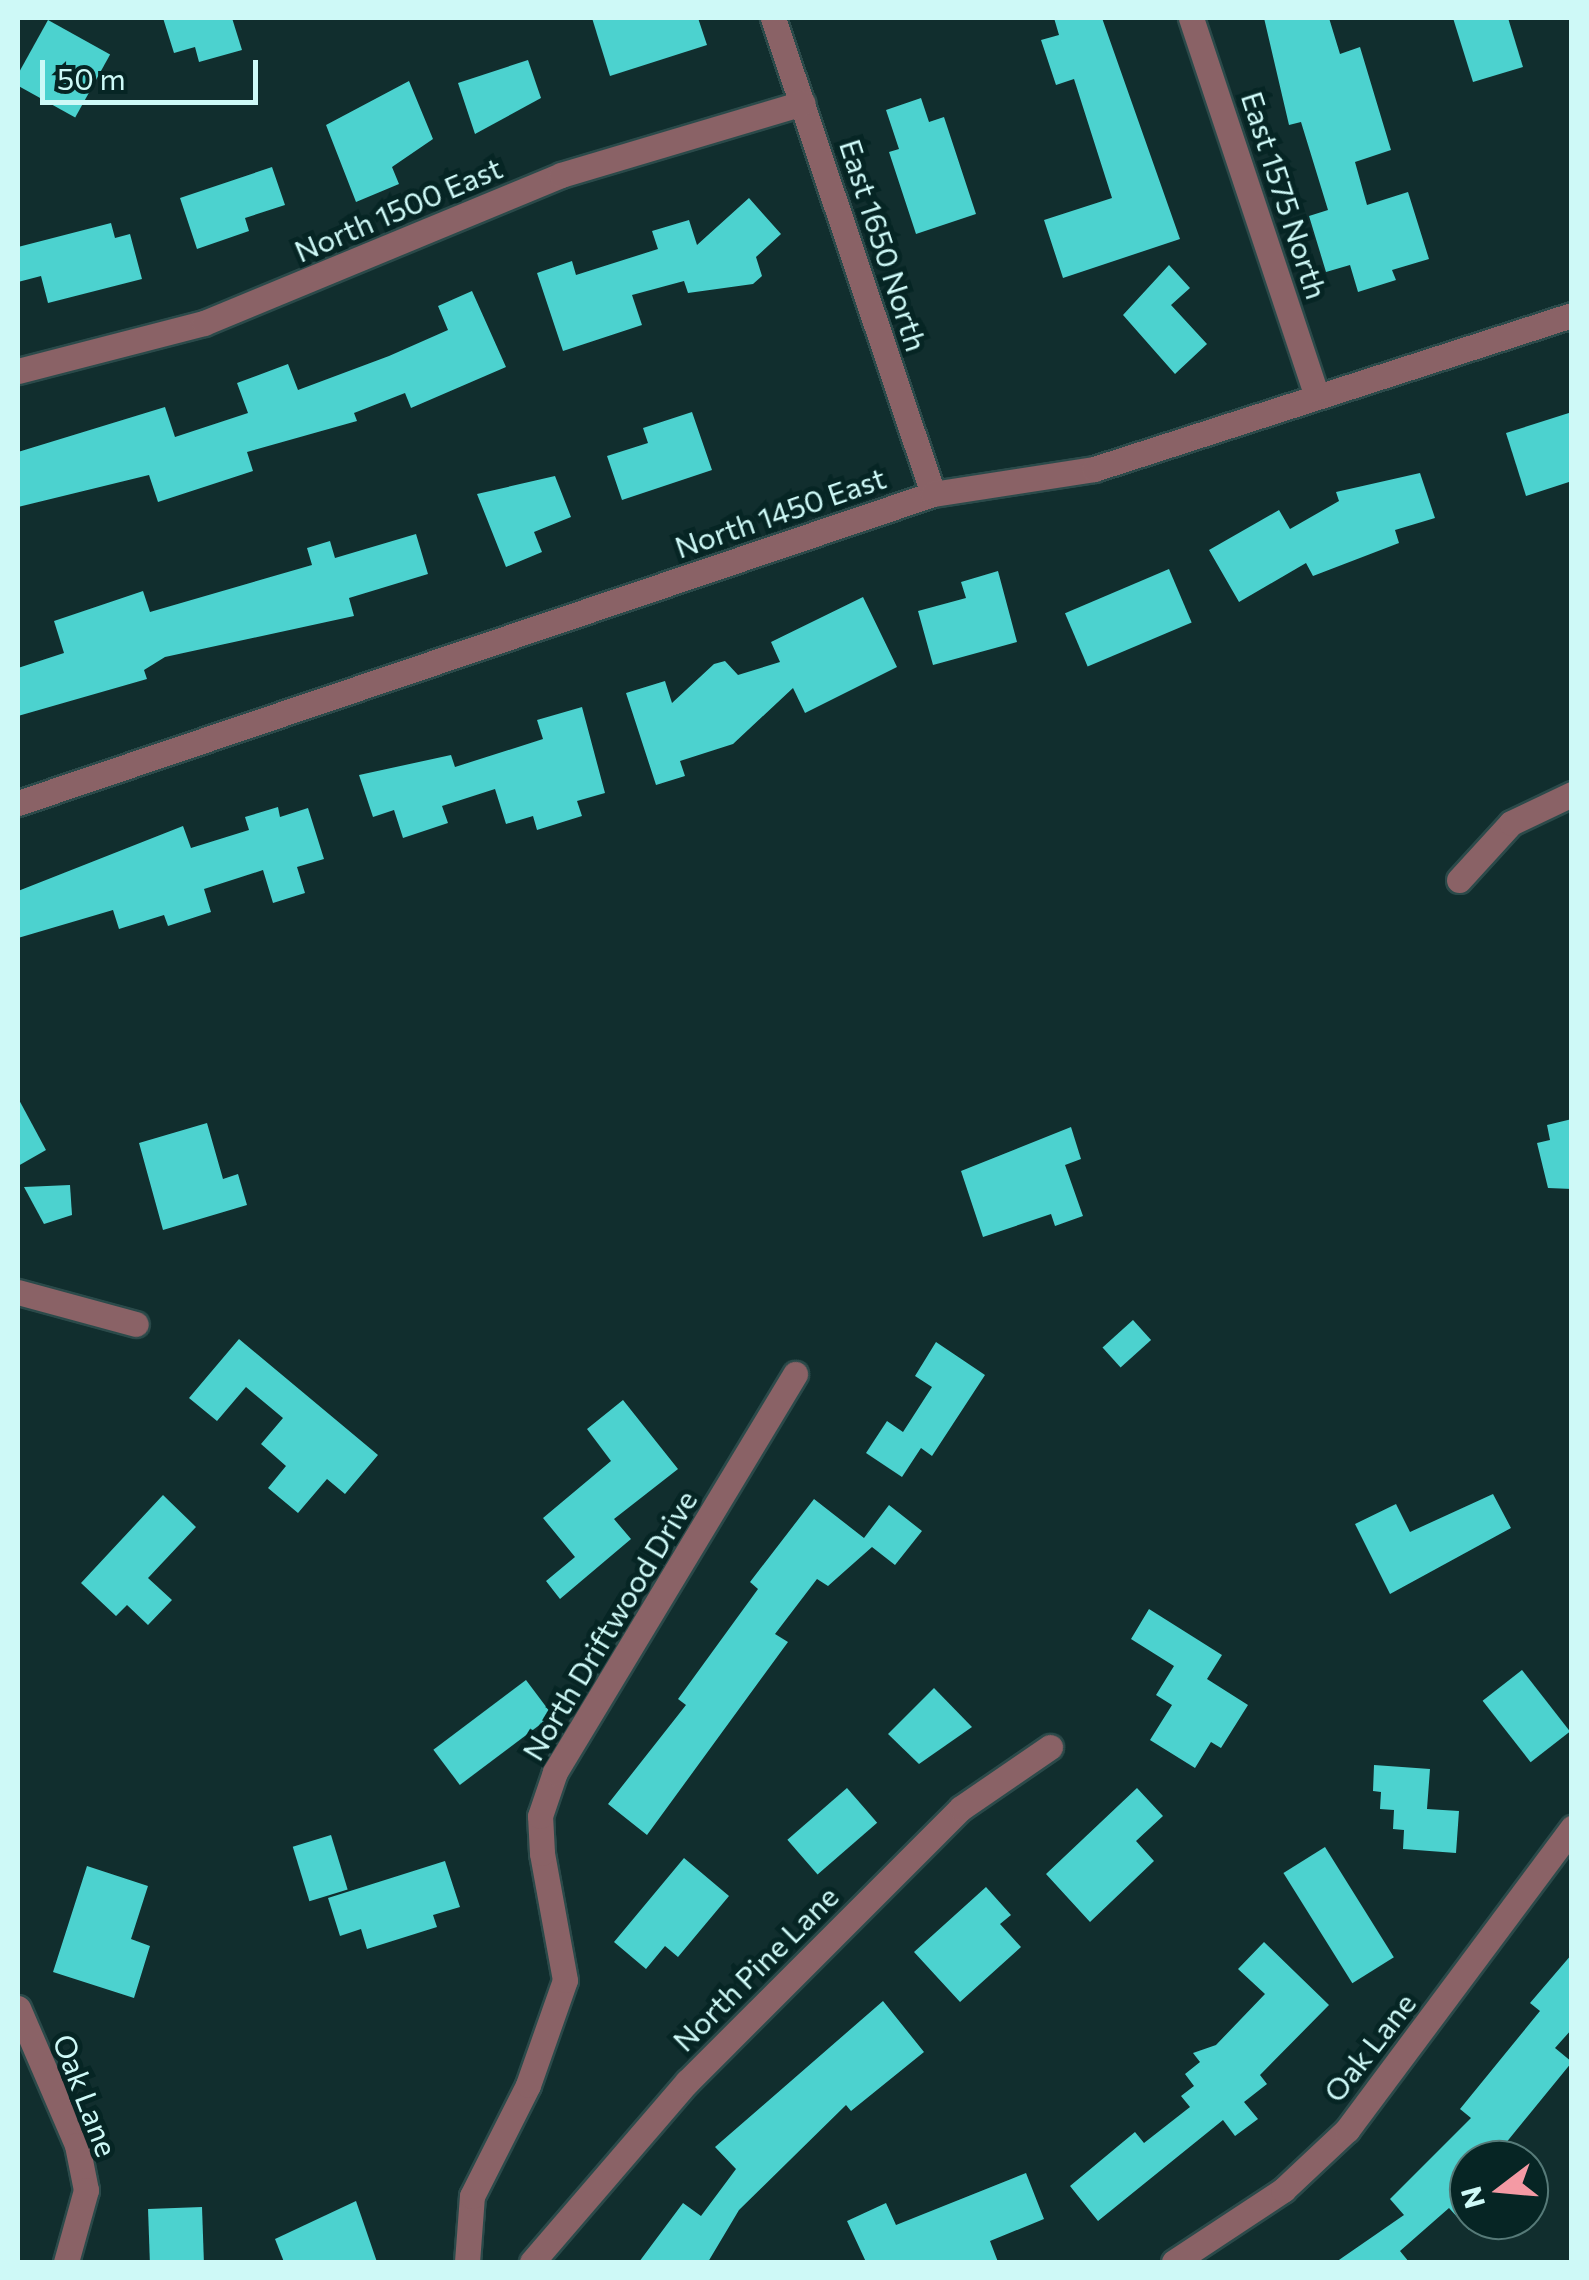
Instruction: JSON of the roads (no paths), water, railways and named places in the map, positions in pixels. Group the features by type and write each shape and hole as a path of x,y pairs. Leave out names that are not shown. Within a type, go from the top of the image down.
{"street":[{"name":"East 1650 North","path":"773,18 933,494"},
{"name":"East 1575 North","path":"1191,18 1316,394"},
{"name":"North 1500 East","path":"18,371 204,323 561,175 802,103"},
{"name":"North 1450 East","path":"18,803 933,494 1094,469 1572,314"},
{"path":"1459,880 1511,824 1572,794"},
{"path":"18,1292 136,1324"},
{"name":"North Driftwood Drive","path":"467,2262 472,2196 528,2085 565,1980 542,1853 540,1816 555,1772 795,1374"},
{"name":"North Pine Lane","path":"532,2262 687,2082 961,1808 1050,1747"},
{"name":"Oak Lane","path":"1174,2262 1283,2190 1347,2130 1572,1828"},
{"name":"Oak Lane","path":"18,2008 77,2145 86,2190 66,2262"}]}
